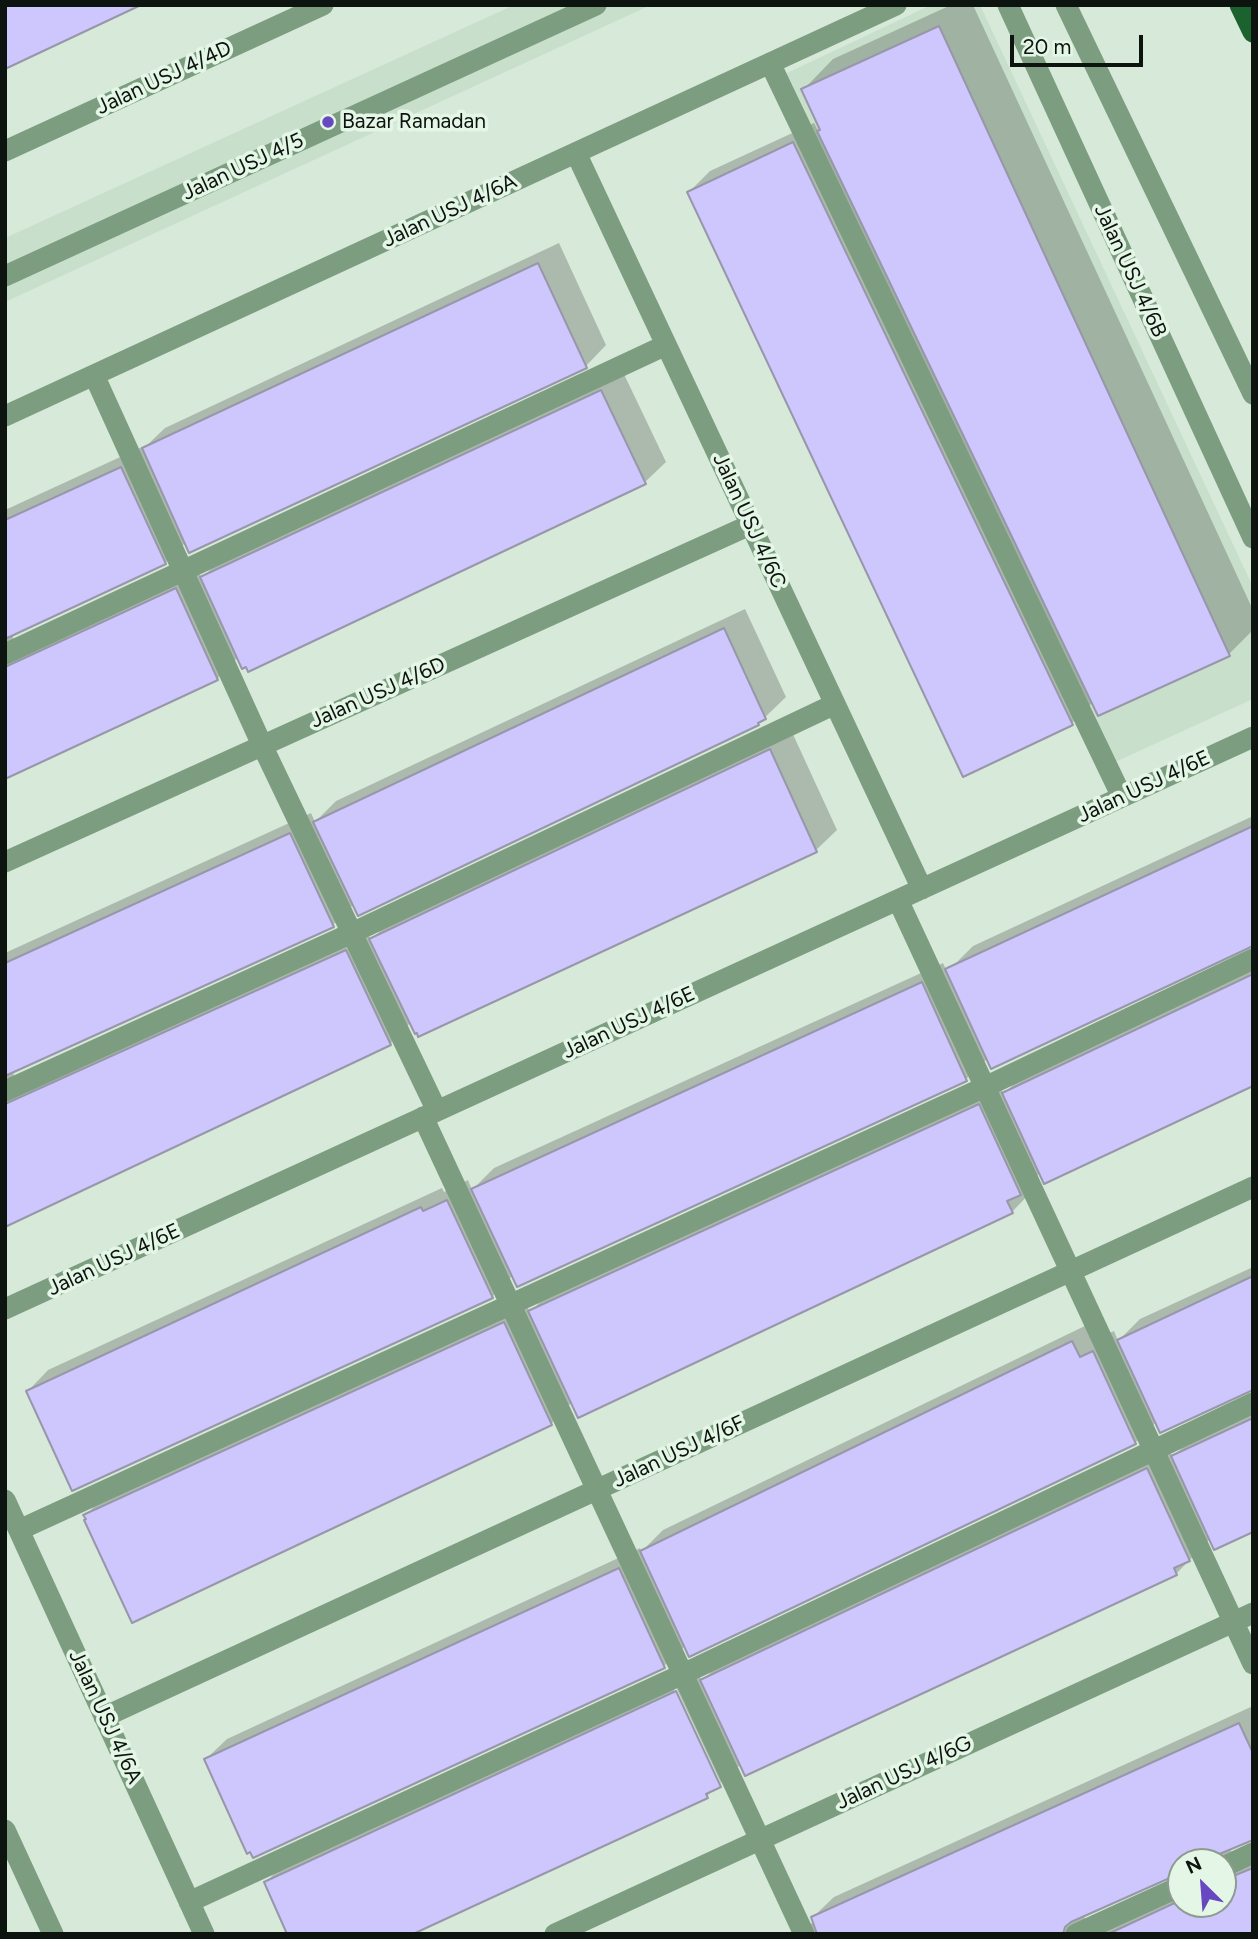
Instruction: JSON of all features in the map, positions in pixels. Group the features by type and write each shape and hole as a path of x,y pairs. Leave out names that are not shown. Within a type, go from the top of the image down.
{"main road":[{"path":"1240,5 1253,32"}],"street":[{"name":"Jalan USJ 4/4D","path":"5,151 323,5"},
{"name":"Jalan USJ 4/5","path":"5,276 596,5"},
{"name":"Jalan USJ 4/6A","path":"5,416 896,5"},
{"name":"Jalan USJ 4/6B","path":"1008,5 1253,538"},
{"path":"1066,5 1253,394"},
{"path":"770,63 1122,797"},
{"name":"Jalan USJ 4/6C","path":"576,153 922,889"},
{"path":"5,654 666,345"},
{"path":"94,375 262,745 352,933 511,1305 804,1934"},
{"name":"Jalan USJ 4/6D","path":"5,862 750,526"},
{"path":"5,1091 352,933 835,704"},
{"name":"Jalan USJ 4/6E","path":"5,1310 1253,737"},
{"path":"898,900 1153,1450 1243,1618 1253,1664"},
{"path":"19,1530 985,1087 1253,959"},
{"name":"Jalan USJ 4/6F","path":"104,1717 1253,1186"},
{"path":"189,1902 683,1674 1253,1404"},
{"name":"Jalan USJ 4/6A","path":"5,1500 204,1934"},
{"name":"Jalan USJ 4/6G","path":"555,1934 1243,1618"},
{"path":"5,1830 53,1934"},
{"path":"1237,1860 1253,1853"},
{"path":"1076,1934 1167,1892"}],"shaded area":[{"name":"Bazar Ramadan","path":"514,5 651,5 5,302 5,238"},
{"path":"931,5 980,5 1253,587 1253,699 1115,762 787,73"}],"building":[{"path":"5,5 141,5 5,69"},
{"path":"939,26 1230,656 1098,716 817,131 820,130 801,89"},
{"path":"793,142 1073,725 963,777 687,192"},
{"path":"538,263 587,368 189,553 142,448"},
{"path":"601,390 646,484 248,672 246,667 242,669 200,577"},
{"path":"121,467 166,564 5,639 5,520"},
{"path":"176,588 218,680 5,779 5,667"},
{"path":"724,628 766,719 758,723 759,725 358,916 313,822"},
{"path":"770,749 817,852 418,1037 417,1033 415,1034 369,939"},
{"path":"1253,826 1253,946 991,1069 945,969"},
{"path":"290,833 334,927 5,1076 5,963"},
{"path":"346,950 391,1045 5,1227 5,1104"},
{"path":"1253,974 1253,1086 1044,1184 1002,1093"},
{"path":"922,982 967,1081 517,1287 471,1189"},
{"path":"979,1104 1021,1195 1007,1201 1013,1213 578,1418 528,1311"},
{"path":"447,1200 493,1298 72,1491 26,1391 421,1207 423,1211"},
{"path":"1253,1276 1253,1390 1160,1433 1117,1340"},
{"path":"504,1322 552,1425 132,1623 83,1515"},
{"path":"1072,1341 1080,1357 1093,1351 1136,1444 689,1657 640,1551"},
{"path":"1253,1418 1253,1532 1214,1550 1171,1456"},
{"path":"1147,1468 1190,1561 1174,1568 1177,1575 745,1776 700,1680"},
{"path":"619,1568 665,1668 253,1858 250,1852 247,1854 204,1759"},
{"path":"676,1691 721,1787 706,1794 708,1798 413,1934 287,1934 264,1882"},
{"path":"1239,1723 1253,1753 1253,1840 1234,1848 1167,1848 1167,1879 1071,1922 1065,1927 1063,1934 817,1934 811,1917"},
{"path":"1253,1868 1253,1934 1108,1934 1167,1907 1167,1918 1237,1918 1237,1874"}],"place":[{"name":"Bazar Ramadan","path":"328,122"}]}
